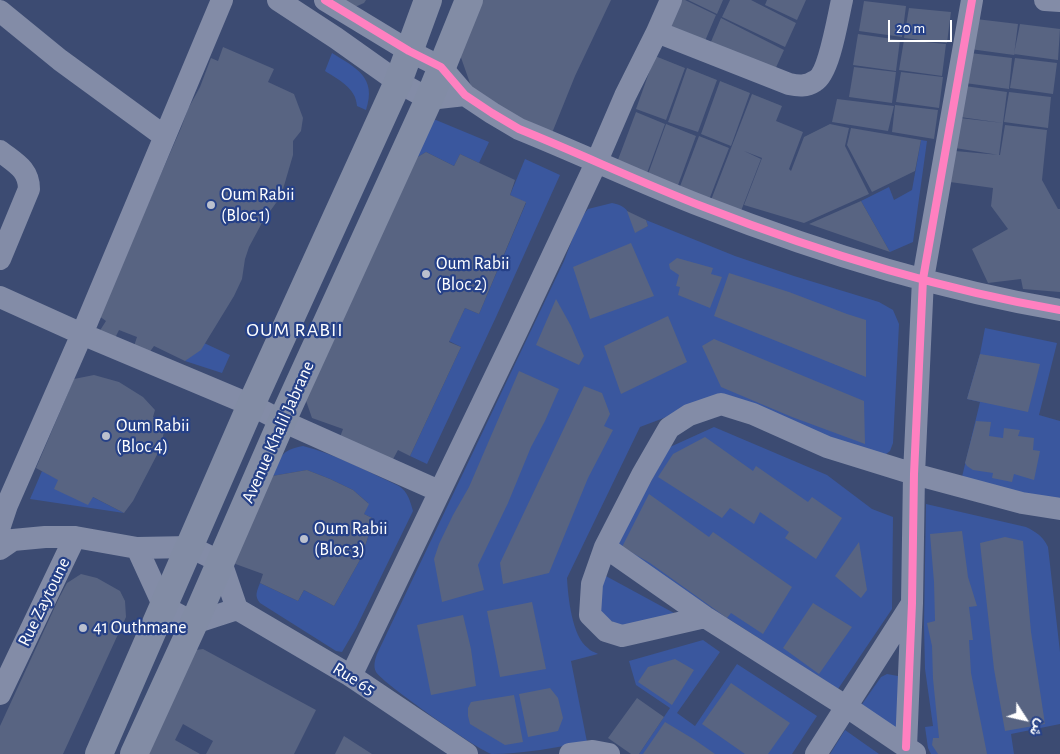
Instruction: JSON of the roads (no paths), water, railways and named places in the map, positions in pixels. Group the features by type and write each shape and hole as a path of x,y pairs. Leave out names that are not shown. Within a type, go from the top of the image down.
{"main road":[{"name":"Avenue Khalil Jabrane","path":"99,754 251,405 398,82 428,0"},
{"name":"Avenue Khalil Jabrane","path":"134,754 194,623 282,421 429,98 469,0"}],"street":[{"path":"137,548 164,607 194,623 236,609 221,562 190,547 137,548 75,536 3,538 7,505 82,334 222,0"},
{"path":"278,0 398,82 429,98 465,95"},
{"path":"325,0 409,51 441,68 465,95 519,128 703,207 818,249 1013,302 1060,310"},
{"path":"351,676 517,331 671,0"},
{"path":"657,32 789,84 802,86 817,81 826,66 842,0"},
{"path":"911,751 914,474 923,279 972,0"},
{"path":"1045,0 1060,1"},
{"path":"2,16 164,136"},
{"path":"0,151 21,168 29,178 29,189 0,259"},
{"path":"0,297 82,334 251,405 282,421 439,491"},
{"path":"705,617 622,636 606,631 590,615 592,584 605,547 642,475 669,428 689,415 721,404 753,414 827,447 914,474 1022,503 1060,509"},
{"name":"Rue Zaytoune","path":"0,694 75,536"},
{"path":"605,547 705,617 847,707 911,751"},
{"path":"816,754 912,603"},
{"name":"Rue 65","path":"236,609 351,676 468,754"},
{"path":"570,754 593,751 609,754"}],"place":[{"name":"Oum Rabii (Bloc 1)","path":"211,205"},
{"name":"Oum Rabii (Bloc 2)","path":"426,274"},
{"name":"Oum Rabii (Bloc 4)","path":"106,436"},
{"name":"Oum Rabii (Bloc 3)","path":"304,539"},
{"name":"41 Outhmane","path":"83,628"}],"district":[{"name":"OUM RABII","path":"295,330"}]}
